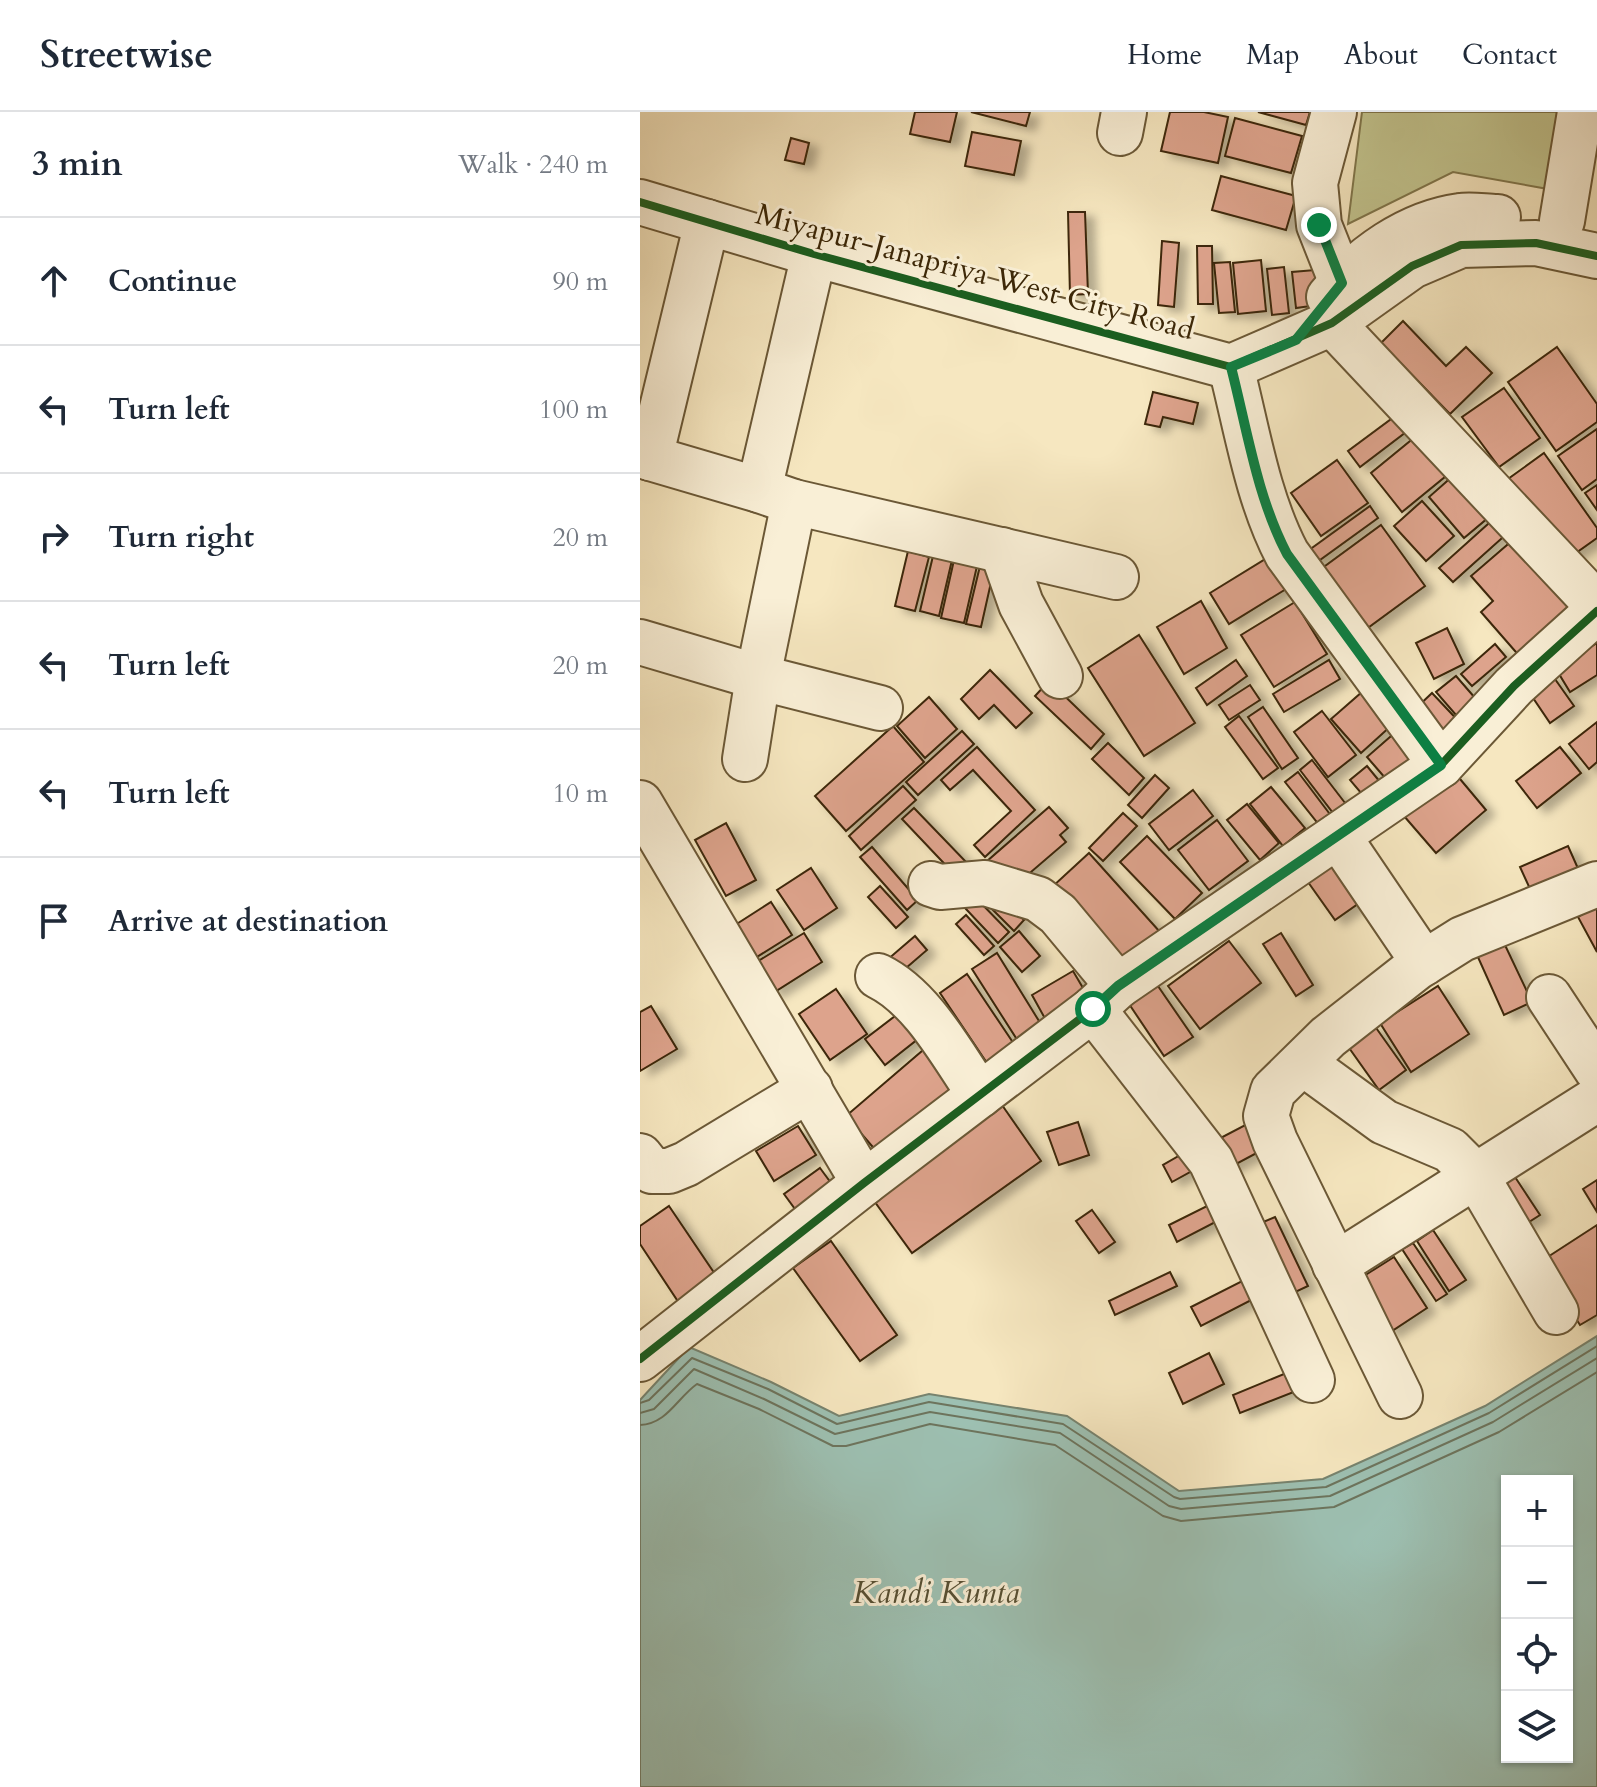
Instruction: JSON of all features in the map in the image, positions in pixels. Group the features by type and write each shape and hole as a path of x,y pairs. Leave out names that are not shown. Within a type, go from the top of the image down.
{"street":[{"path":"640,1359 1105,998 1441,765 1514,686 1591,591 1323,315 1315,183 1334,112"},
{"path":"1323,315 1379,249 1417,226 1462,215 1580,224 1580,112"},
{"name":"Miyapur-Janapriya West City Road","path":"640,202 814,254 1231,367"},
{"path":"707,222 645,456 777,496 1116,577"},
{"path":"1441,765 1287,554 1264,496 1231,367 1412,266 1461,245 1536,243 1597,256"},
{"path":"745,759 758,677 777,496 814,254"},
{"path":"1002,550 1021,604 1060,676"},
{"path":"640,642 758,677 880,708"},
{"path":"640,803 864,1183"},
{"path":"1338,836 1424,963"},
{"path":"931,884 940,887 985,883 1038,899 1058,914 1105,998 1211,1161 1312,1380"},
{"path":"1400,1396 1266,1116 1273,1091 1328,1037 1424,963 1462,939 1597,884"},
{"path":"878,976 905,993 918,1007 980,1095"},
{"path":"1549,997 1597,1070"},
{"path":"1303,1063 1384,1122 1450,1150 1477,1177 1556,1312"},
{"path":"650,1174 686,1164 810,1089"},
{"path":"1335,1265 1597,1099"}],"green space":[{"path":"1362,112 1568,112 1548,189 1453,172 1348,224"}],"water":[{"name":"Kandi Kunta","path":"1597,1336 1597,1787 640,1787 640,1400 689,1347 771,1382 839,1416 929,1394 1067,1416 1179,1491 1323,1479 1485,1406"}],"building":[{"path":"915,112 957,112 950,142 910,134"},
{"path":"971,112 1030,112 1026,126"},
{"path":"1170,112 1204,112 1228,117 1218,163 1161,151"},
{"path":"1258,112 1310,112 1306,125"},
{"path":"1235,118 1302,136 1291,173 1225,156"},
{"path":"972,132 1021,141 1014,175 965,166"},
{"path":"791,138 809,143 804,164 785,160"},
{"path":"1221,176 1296,196 1286,230 1212,210"},
{"path":"1068,212 1085,212 1088,294 1070,295"},
{"path":"1162,241 1179,243 1174,307 1158,305"},
{"path":"1197,246 1212,246 1213,304 1198,304"},
{"path":"1261,260 1266,311 1238,314 1233,263"},
{"path":"1230,262 1235,312 1219,313 1214,263"},
{"path":"1284,267 1289,313 1272,315 1267,269"},
{"path":"1315,270 1318,305 1296,308 1292,272"},
{"path":"1403,321 1446,366 1466,347 1492,373 1450,414 1381,343"},
{"path":"1557,347 1597,404 1597,422 1556,451 1508,382"},
{"path":"1504,388 1540,438 1499,467 1462,417"},
{"path":"1153,392 1198,403 1193,424 1163,417 1160,427 1145,424"},
{"path":"1398,414 1410,429 1360,467 1348,451"},
{"path":"1597,429 1597,479 1582,490 1558,456"},
{"path":"1415,437 1446,476 1402,512 1371,473"},
{"path":"1544,453 1597,528 1597,538 1566,560 1508,479"},
{"path":"1337,460 1368,503 1321,536 1291,493"},
{"path":"1454,475 1489,517 1464,538 1429,497"},
{"path":"1597,485 1597,510 1585,493"},
{"path":"1422,501 1454,536 1426,561 1394,526"},
{"path":"1370,506 1378,518 1313,565 1305,553"},
{"path":"1498,515 1511,530 1453,582 1439,568"},
{"path":"1381,525 1425,586 1365,630 1321,569"},
{"path":"1514,539 1578,611 1522,659 1481,612 1493,601 1471,576"},
{"path":"908,551 929,557 915,611 895,606"},
{"path":"1272,555 1291,586 1229,624 1210,593"},
{"path":"933,556 952,560 939,616 920,611"},
{"path":"954,560 977,566 964,623 941,618"},
{"path":"980,566 994,569 981,627 966,624"},
{"path":"1201,601 1227,648 1184,674 1157,627"},
{"path":"1295,602 1327,654 1274,687 1241,635"},
{"path":"1447,628 1464,664 1434,679 1416,643"},
{"path":"1139,635 1195,723 1144,756 1088,668"},
{"path":"1597,643 1597,675 1570,692 1556,669"},
{"path":"1495,644 1506,657 1472,686 1461,674"},
{"path":"1236,660 1247,676 1207,705 1196,688"},
{"path":"1329,660 1340,679 1284,712 1273,694"},
{"path":"990,670 1032,713 1016,728 994,705 979,719 961,699"},
{"path":"1550,672 1574,706 1550,723 1527,689"},
{"path":"1456,676 1482,706 1463,723 1436,692"},
{"path":"1049,681 1104,734 1091,749 1035,696"},
{"path":"1250,685 1260,700 1229,720 1219,705"},
{"path":"1362,692 1392,725 1361,753 1331,719"},
{"path":"1432,693 1465,728 1445,746 1413,711"},
{"path":"929,697 957,729 925,758 897,726"},
{"path":"1263,707 1298,758 1282,769 1248,717"},
{"path":"1322,711 1356,755 1328,777 1294,732"},
{"path":"1239,716 1278,768 1263,779 1225,727"},
{"path":"1597,722 1597,762 1589,769 1569,744"},
{"path":"893,726 924,762 846,831 815,796"},
{"path":"1398,730 1430,767 1399,794 1367,757"},
{"path":"962,731 974,744 918,795 906,782"},
{"path":"1108,743 1144,778 1129,795 1092,759"},
{"path":"977,747 1035,810 985,857 974,845 1011,811 973,770 950,790 941,780"},
{"path":"1560,747 1581,773 1537,808 1516,781"},
{"path":"1312,760 1352,812 1340,822 1300,770"},
{"path":"1367,766 1389,793 1373,807 1350,780"},
{"path":"1298,772 1332,817 1320,826 1285,782"},
{"path":"1455,773 1486,810 1436,853 1404,816"},
{"path":"1155,775 1169,788 1142,818 1128,805"},
{"path":"903,786 916,800 861,850 849,836"},
{"path":"1271,787 1305,828 1283,846 1250,804"},
{"path":"1193,790 1213,816 1169,850 1149,824"},
{"path":"1247,804 1279,843 1260,860 1227,820"},
{"path":"1049,807 1068,828 1060,835 1066,842 1017,884 986,862"},
{"path":"914,808 968,864 956,876 902,819"},
{"path":"1123,813 1137,826 1103,861 1089,848"},
{"path":"1217,820 1248,861 1209,890 1178,850"},
{"path":"726,823 756,880 726,896 695,840"},
{"path":"1147,836 1202,893 1175,919 1120,862"},
{"path":"1568,846 1584,882 1536,902 1520,867"},
{"path":"872,847 918,900 907,910 860,857"},
{"path":"1089,853 1160,932 1122,966 1052,887"},
{"path":"1344,855 1372,894 1335,920 1308,882"},
{"path":"811,868 837,908 804,930 777,890"},
{"path":"880,886 908,917 896,928 868,897"},
{"path":"994,889 1024,920 1014,931 983,900"},
{"path":"976,898 1009,932 998,943 965,908"},
{"path":"771,902 792,935 752,960 732,927"},
{"path":"1597,906 1597,952 1578,917"},
{"path":"966,915 994,946 984,955 956,924"},
{"path":"1019,931 1040,956 1022,972 1000,947"},
{"path":"804,933 822,962 773,993 755,963"},
{"path":"1281,933 1313,985 1296,996 1263,944"},
{"path":"915,936 927,950 899,974 887,960"},
{"path":"1229,941 1261,983 1200,1029 1168,986"},
{"path":"1504,943 1532,1002 1504,1015 1477,955"},
{"path":"997,953 1047,1034 1023,1049 972,969"},
{"path":"1073,971 1090,1000 1048,1024 1032,995"},
{"path":"1149,973 1193,1037 1164,1056 1121,992"},
{"path":"967,974 1014,1044 987,1063 940,993"},
{"path":"1438,986 1469,1034 1411,1072 1380,1023"},
{"path":"836,989 867,1034 830,1060 799,1014"},
{"path":"651,1006 677,1049 640,1071 640,1012"},
{"path":"903,1010 923,1035 885,1065 865,1039"},
{"path":"1374,1025 1406,1070 1379,1090 1347,1045"},
{"path":"929,1045 960,1082 878,1153 846,1116"},
{"path":"1002,1105 1041,1161 912,1253 872,1198"},
{"path":"1078,1122 1089,1155 1059,1165 1047,1132"},
{"path":"1251,1122 1266,1148 1225,1170 1211,1143"},
{"path":"798,1126 816,1155 774,1181 756,1151"},
{"path":"1189,1150 1199,1167 1172,1182 1163,1165"},
{"path":"820,1168 842,1198 806,1224 784,1194"},
{"path":"1515,1177 1540,1215 1521,1227 1497,1189"},
{"path":"1597,1180 1597,1212 1583,1189"},
{"path":"1219,1200 1227,1216 1177,1242 1169,1225"},
{"path":"669,1206 721,1283 683,1309 640,1244 640,1226"},
{"path":"1092,1210 1115,1242 1099,1253 1076,1221"},
{"path":"1275,1217 1308,1286 1289,1295 1256,1225"},
{"path":"1597,1225 1597,1315 1580,1325 1540,1262"},
{"path":"1433,1230 1466,1280 1449,1291 1417,1241"},
{"path":"831,1241 897,1335 860,1361 793,1268"},
{"path":"1413,1243 1447,1294 1436,1301 1402,1249"},
{"path":"1394,1257 1427,1308 1389,1333 1356,1281"},
{"path":"1170,1272 1177,1286 1115,1315 1109,1301"},
{"path":"1254,1275 1263,1294 1201,1326 1191,1307"},
{"path":"1209,1353 1224,1384 1183,1404 1169,1373"},
{"path":"1296,1369 1304,1388 1240,1413 1233,1395"}],"cycle path":[{"path":"640,202 814,254 1231,367 1332,323 1412,266 1461,245 1536,243 1597,256"},
{"path":"640,1359 1093,1009 1118,986 1441,765 1514,686 1597,611"}],"route":[{"path":"1093,1009 1118,986 1441,765 1287,554 1264,496 1231,367 1296,340 1342,283 1319,225"}]}
